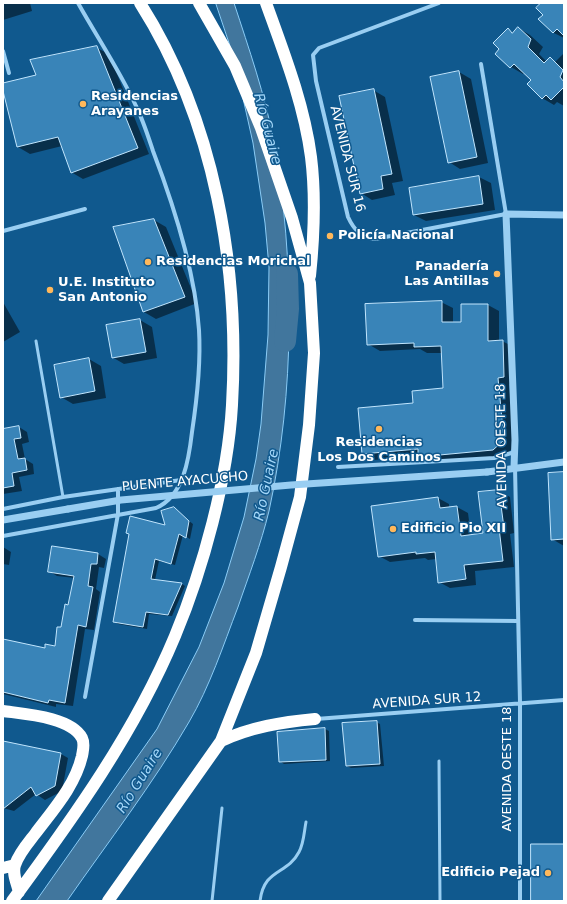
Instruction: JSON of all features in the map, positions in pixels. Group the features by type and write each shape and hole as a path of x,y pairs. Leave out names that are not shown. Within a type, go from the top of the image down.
{"highway":[{"path":"16,896 81,805 130,728 174,638 187,608 201,564 228,444 232,407 234,345 227,246 218,201 202,140 180,79 166,47 140,3"},
{"path":"199,3 235,66 261,128 292,218 310,283"},
{"path":"108,901 221,741 256,653 300,497 313,388 314,353 310,283 314,241 313,178 311,156 305,125 281,43 266,3"},
{"path":"3,711 51,719 72,728 82,738 84,746 78,770 64,796 23,849 15,865 14,873 16,896"},
{"path":"221,741 237,733 253,728 315,719"},
{"path":"3,868 15,865"}],"street":[{"path":"3,536 156,508 169,501 181,480 189,455 195,412 199,361 199,330 190,272 168,189 136,106 78,3"},
{"name":"AVENIDA SUR 16","path":"439,3 319,48 314,55 313,63 316,82 348,217 358,233 365,237 375,239 506,214 564,215"},
{"path":"3,51 9,73"},
{"name":"AVENIDA OESTE 18","path":"480,64 506,214 515,452 514,467 520,703 520,901"},
{"path":"3,231 85,209"},
{"path":"338,467 494,458 515,452"},
{"name":"PUENTE AYACUCHO","path":"3,520 121,500 229,490 487,472 563,461"},
{"path":"3,509 63,497 181,480"},
{"path":"85,697 118,514 118,489"},
{"path":"416,620 518,621"},
{"name":"AVENIDA SUR 12","path":"315,719 564,700"}],"lane":[{"path":"36,340 63,497"},
{"path":"439,761 440,901"},
{"path":"212,901 222,808"},
{"path":"260,901 266,880 299,853 306,822"}],"water":[{"path":"216,3 234,3 256,72 274,142 286,233 289,280 288,373 278,466 269,511 255,559 238,607 210,680 189,722 145,790 67,901 36,901 157,729 199,647 224,583 244,517 256,459 261,424 268,335 269,267 265,223 253,143 234,58"}],"building":[{"path":"541,3 564,3 564,36 557,29 553,33 538,19 543,15 536,8"},
{"path":"518,27 531,39 528,47 544,63 550,57 563,70 560,77 564,82 564,87 551,100 546,95 542,99 527,84 531,80 514,64 510,68 495,54 499,49 493,43 508,28 512,33"},
{"name":"Residencias Arayanes","path":"97,46 138,148 71,173 58,137 17,147 3,91 3,83 36,75 30,60"},
{"path":"459,71 477,157 448,163 430,77"},
{"path":"374,89 392,174 381,176 383,189 360,194 339,96"},
{"path":"479,176 483,204 413,215 409,188"},
{"name":"Residencias Morichal","path":"154,219 185,297 143,312 113,227"},
{"path":"442,301 442,322 461,322 461,304 488,304 488,341 503,340 504,377 498,378 504,440 493,450 418,457 418,449 362,454 358,408 413,403 412,391 443,388 441,346 414,347 414,343 367,345 365,304"},
{"path":"140,319 146,352 112,358 106,325"},
{"path":"89,358 95,391 60,398 54,365"},
{"path":"19,426 21,438 14,439 18,459 25,458 27,470 12,473 14,486 3,488 3,429"},
{"path":"564,472 564,539 551,540 548,473"},
{"path":"499,490 504,528 499,528 503,561 464,565 466,579 438,583 435,552 416,554 416,552 378,557 371,506 438,497 440,508 457,506 461,536 483,533 478,492"},
{"path":"174,507 189,521 186,538 179,534 171,564 155,559 151,579 182,583 168,615 146,612 143,627 113,622 129,534 126,533 130,516 165,525 161,511"},
{"path":"52,546 98,553 97,564 91,564 88,586 93,587 86,627 78,625 65,703 49,700 48,703 3,692 3,639 45,648 45,644 55,646 57,627 61,627 65,604 68,605 74,576 48,572"},
{"path":"377,721 380,764 346,766 342,723"},
{"path":"325,728 326,760 279,762 277,732"},
{"path":"3,741 61,753 55,786 36,796 31,787 3,809"},
{"name":"Edificio Pejad","path":"531,844 564,844 564,901 531,901"}],"waterway":[{"name":"Río Guaire","path":"285,341 288,309 287,274"}],"place":[{"name":"Residencias Arayanes","path":"83,104"},
{"name":"Policía Nacional","path":"330,236"},
{"name":"Residencias Morichal","path":"148,262"},
{"name":"Panadería Las Antillas","path":"497,274"},
{"name":"U.E. Instituto San Antonio","path":"50,290"},
{"name":"Residencias Los Dos Caminos","path":"379,429"},
{"name":"Edificio Pio XII","path":"393,529"},
{"name":"Edificio Pejad","path":"548,873"}]}
